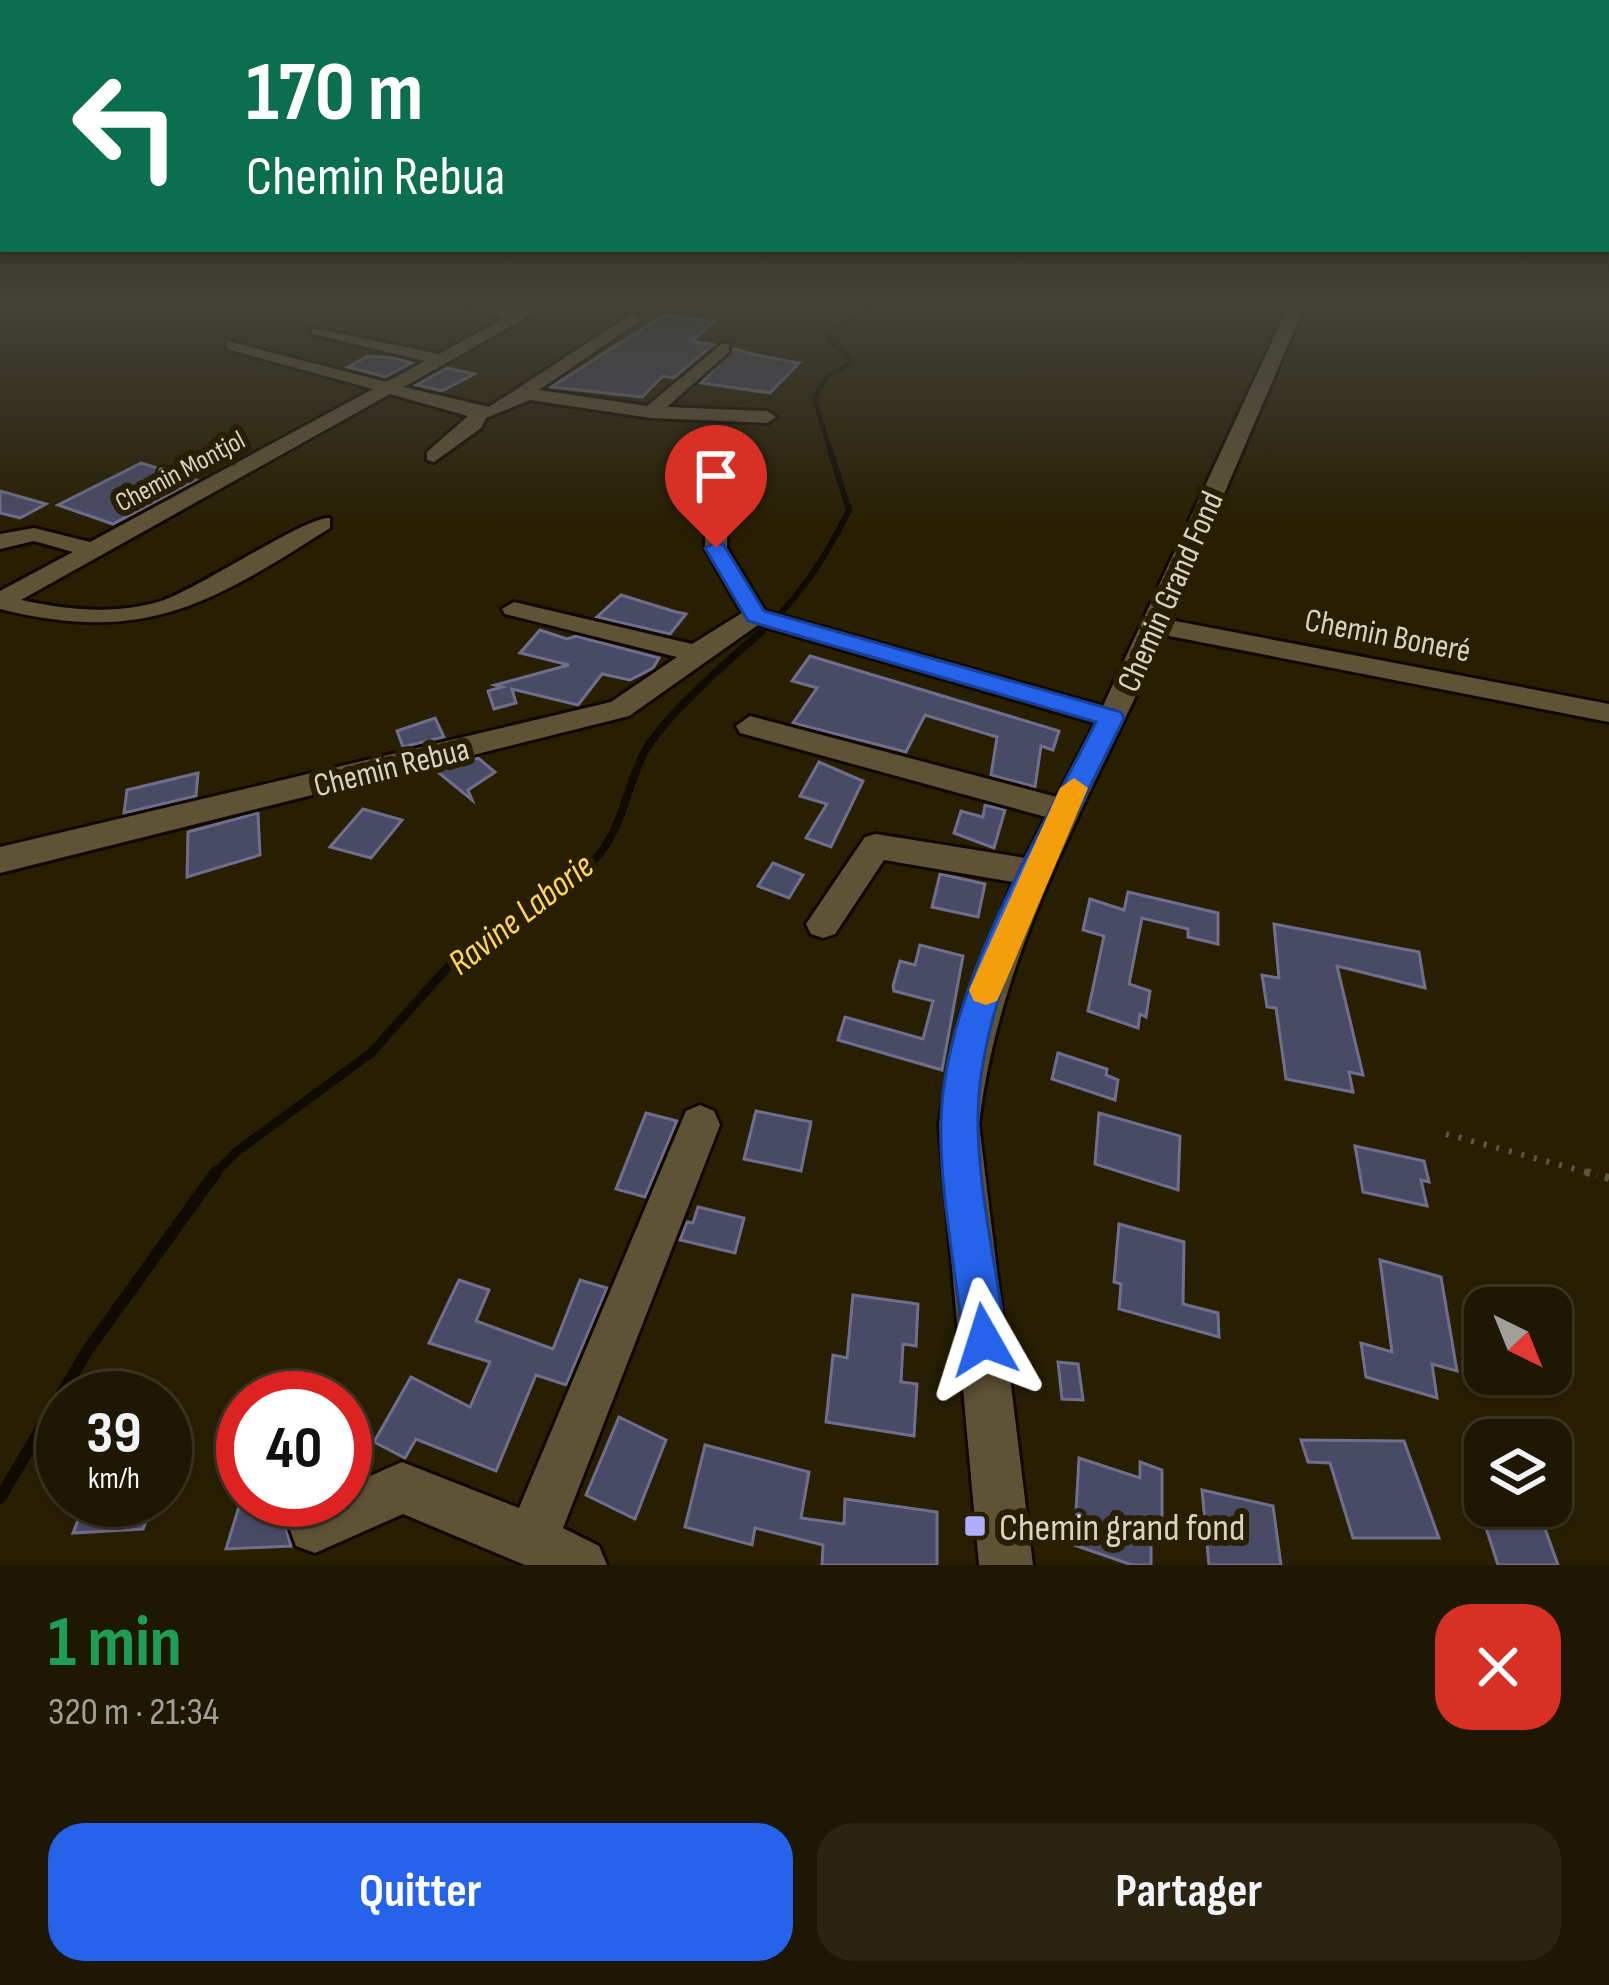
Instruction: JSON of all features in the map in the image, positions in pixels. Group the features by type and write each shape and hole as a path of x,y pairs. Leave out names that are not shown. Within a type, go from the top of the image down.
{"street":[{"path":"344,378 478,413 497,410 546,378"},
{"name":"Chemin Montjol","path":"0,601 411,378"},
{"path":"651,412 689,378"},
{"name":"Chemin Grand Fond","path":"1006,1565 959,1124 963,1070 976,1017 1034,873 1112,718 1264,378"},
{"path":"522,394 651,412 767,417"},
{"path":"434,455 474,424 478,413"},
{"path":"717,507 716,548 760,617 1112,718"},
{"path":"0,601 32,611 84,616 146,614 181,606 212,592 322,523"},
{"path":"2,539 50,534 89,550"},
{"path":"514,609 696,652"},
{"name":"Chemin Rebua","path":"0,860 619,710 646,698 718,633 760,617"},
{"name":"Chemin Boneré","path":"1154,625 1609,713"},
{"path":"750,726 1063,810"},
{"path":"823,924 876,846 1034,873"},
{"path":"532,1540 700,1125"},
{"path":"372,1502 402,1489 532,1540 580,1565"}],"path":[{"path":"1446,1134 1609,1178"}],"building":[{"path":"429,378 466,378 442,391 416,385"},
{"path":"565,378 661,378 642,397 551,387"},
{"path":"706,378 784,378 770,393 701,383"},
{"path":"141,463 196,480 113,524 58,505"},
{"path":"0,491 46,504 20,518 0,513"},
{"path":"621,595 686,614 670,634 597,617"},
{"path":"540,630 659,658 653,668 630,680 602,674 578,705 512,689 516,703 494,709 488,691 502,687 495,685 569,665 520,653"},
{"path":"810,656 1059,731 1053,750 1041,746 1035,787 991,775 997,737 925,715 906,752 793,723 817,688 792,681"},
{"path":"435,718 444,737 403,747 397,731"},
{"path":"478,758 495,772 468,790 472,800 434,769"},
{"path":"819,762 863,781 831,847 806,838 827,804 800,796"},
{"path":"198,773 196,796 124,813 127,790"},
{"path":"985,805 1005,810 994,848 954,833 961,811 983,817"},
{"path":"363,809 402,820 371,858 330,847"},
{"path":"258,813 260,855 187,877 188,832"},
{"path":"773,863 803,875 789,898 758,886"},
{"path":"940,874 985,884 978,917 932,907"},
{"path":"1128,892 1218,913 1218,944 1188,937 1188,929 1142,918 1129,984 1150,991 1146,1017 1140,1014 1138,1028 1088,1011 1104,936 1083,930 1090,899 1124,910"},
{"path":"1274,924 1419,952 1425,988 1337,966 1363,1075 1349,1072 1353,1092 1286,1079 1276,1008 1267,1007 1262,975 1279,978"},
{"path":"920,945 963,956 942,1070 838,1040 845,1017 923,1039 933,1001 894,991 893,986 900,961 915,965"},
{"path":"1058,1053 1107,1069 1106,1075 1118,1080 1115,1100 1052,1079"},
{"path":"756,1111 811,1122 801,1171 744,1159"},
{"path":"646,1113 677,1121 645,1197 616,1189"},
{"path":"1099,1113 1180,1136 1178,1190 1095,1164"},
{"path":"1355,1146 1424,1161 1429,1182 1421,1180 1427,1206 1363,1192"},
{"path":"698,1207 744,1218 735,1253 680,1240"},
{"path":"1119,1224 1184,1242 1183,1304 1218,1313 1219,1337 1119,1309 1121,1284 1114,1282"},
{"path":"1380,1260 1441,1277 1457,1371 1432,1364 1437,1398 1366,1377 1361,1343 1392,1352"},
{"path":"459,1280 489,1290 476,1321 553,1349 580,1280 607,1288 566,1385 536,1375 496,1471 416,1439 405,1458 374,1442 411,1377 470,1407 490,1362 429,1343"},
{"path":"853,1295 918,1304 916,1346 903,1344 901,1382 917,1384 914,1436 826,1422 833,1355 847,1358"},
{"path":"1058,1362 1078,1364 1083,1400 1062,1399"},
{"path":"619,1417 666,1440 635,1519 586,1495"},
{"path":"1301,1440 1404,1441 1439,1538 1353,1538 1330,1463 1308,1462"},
{"path":"705,1445 809,1472 801,1518 844,1524 845,1499 937,1512 937,1565 822,1565 823,1545 755,1528 752,1545 685,1527"},
{"path":"1079,1458 1140,1478 1140,1462 1162,1470 1162,1541 1151,1537 1151,1565 1132,1565 1074,1545"},
{"path":"1202,1490 1273,1506 1281,1565 1209,1565"},
{"path":"75,1527 144,1527 143,1529 73,1533"},
{"path":"233,1527 286,1527 291,1546 226,1549"},
{"path":"1486,1527 1544,1527 1558,1565 1498,1565"}],"waterway":[{"name":"Ravine Laborie","path":"826,378 814,398 830,450"},
{"name":"Ravine Laborie","path":"762,631 810,576 849,510 829,447"},
{"name":"Ravine Laborie","path":"587,867 615,829 653,739 698,689 762,631"},
{"name":"Ravine Laborie","path":"759,634 762,631"},
{"name":"Ravine Laborie","path":"214,1175 236,1152 371,1053 464,949 548,901 587,867"},
{"name":"Ravine Laborie","path":"584,870 587,867"},
{"name":"Ravine Laborie","path":"0,1498 87,1351 216,1172"}],"slow traffic":[{"path":"986,990 1074,788"}],"place":[{"name":"Chemin grand fond","path":"975,1526"}],"route":[{"path":"716,548 756,616 1112,718 1034,873 976,1017 963,1070 959,1124 984,1340"}]}
